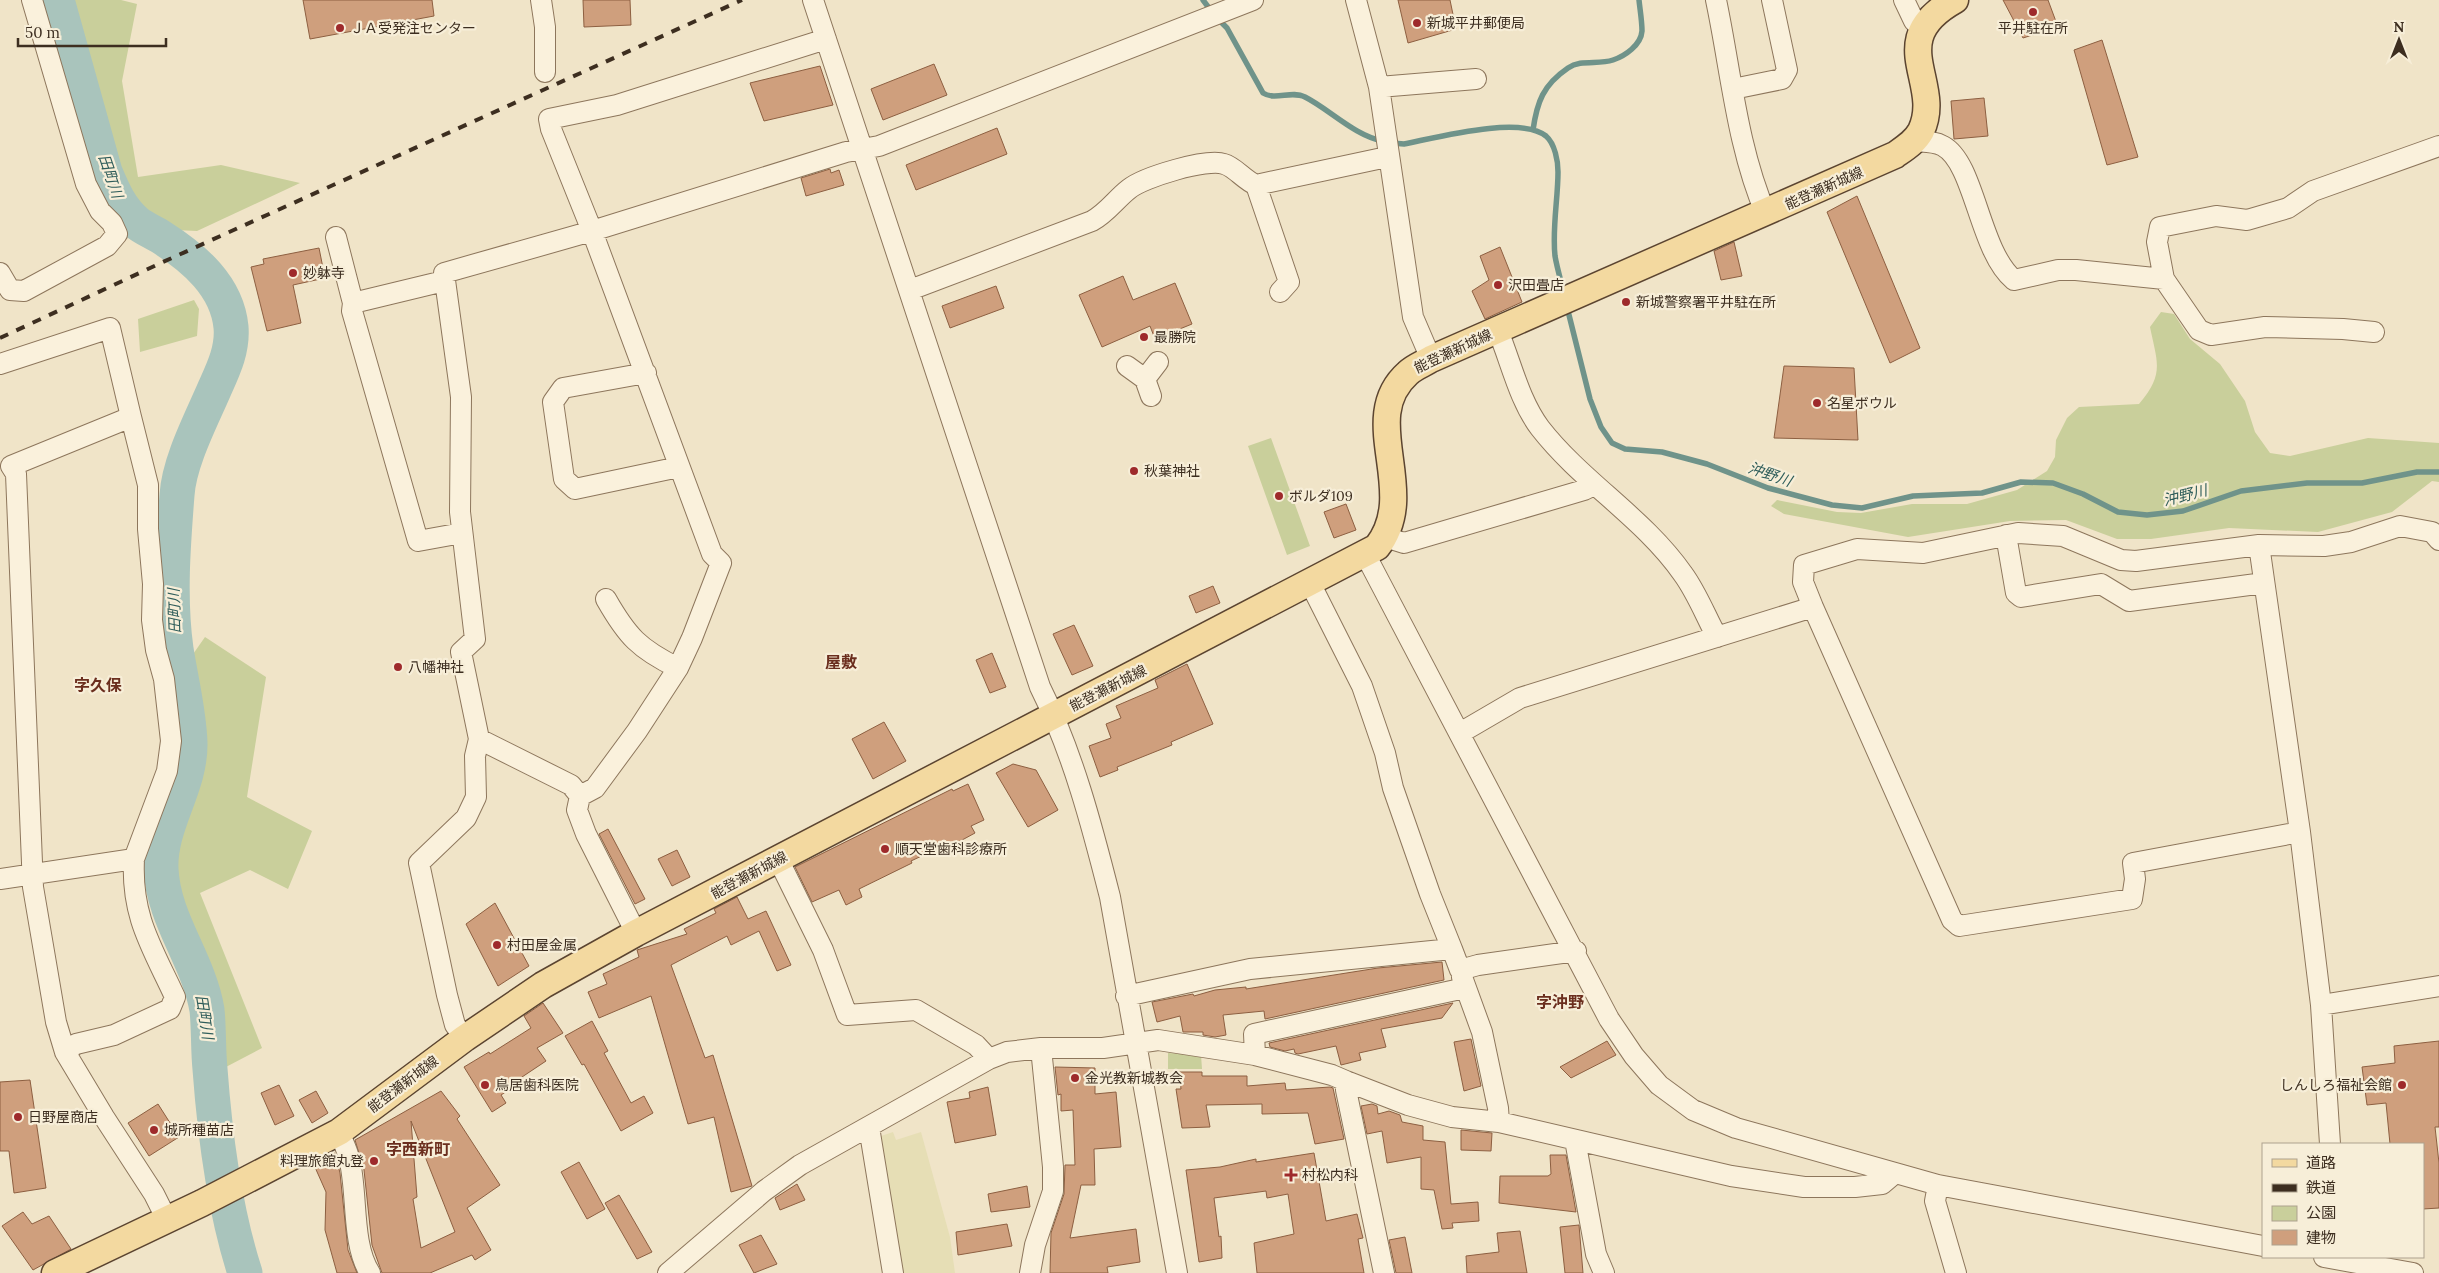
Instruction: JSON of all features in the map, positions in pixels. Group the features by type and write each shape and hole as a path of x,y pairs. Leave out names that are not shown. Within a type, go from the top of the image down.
{"main road":[{"path":"1923,28 1936,11 1955,0"},
{"name":"能登瀬新城線","path":"55,1273 202,1203 338,1132 465,1038 543,984 778,859 1378,547 1393,520 1394,492 1387,436 1387,408 1395,386 1408,372 1431,359 1766,214 1896,155 1913,142 1921,131 1925,116 1919,48 1923,28"}],"street":[{"path":"0,273 10,290 24,291 107,246 117,234 112,223 100,210 86,184 32,0"},
{"path":"541,0 545,27 545,72"},
{"path":"812,0 910,290 1040,688 1054,715 1094,836 1110,897 1126,996 1177,1273"},
{"path":"465,1038 455,1025 447,995 419,863 466,818 476,797 476,756 479,739 461,652 475,639 460,512 461,397 444,273 592,231 746,182 879,146 1253,0"},
{"path":"1356,0 1379,87 1413,318 1431,359"},
{"path":"1716,0 1738,120 1759,198 1766,214"},
{"path":"1733,89 1782,79 1787,70 1772,0"},
{"path":"1904,0 1914,22 1923,28"},
{"path":"636,934 586,834 577,810 580,796 595,788 637,731 678,668 692,638 721,563 712,554 646,373 551,129 549,119 617,105 826,39"},
{"path":"1379,87 1476,79"},
{"path":"1913,142 1933,142 1944,146 1955,156 1977,207 1988,243 2006,274 2014,280 2058,270 2076,270 2164,279"},
{"path":"2374,332 2343,329 2265,327 2211,335 2199,330 2164,279 2157,242 2160,226 2216,216 2247,220 2288,208 2313,191 2439,146"},
{"path":"910,290 1092,221 1104,214 1130,188 1152,177 1214,161 1227,164 1244,180 1256,185 1388,157"},
{"path":"1256,185 1288,282 1280,292"},
{"path":"336,237 353,303 352,311 418,541 462,533"},
{"path":"353,303 444,280"},
{"path":"0,364 110,328 148,485 148,529 153,584 152,620 156,650 164,679 172,742 167,771 134,859 134,900 141,925 175,997 170,1009 114,1035 76,1044 65,1052"},
{"path":"1498,331 1527,405 1540,427 1594,485 1657,543 1684,574 1717,637"},
{"path":"1127,366 1148,388 1158,362"},
{"path":"646,373 562,388 553,402 564,479 575,489 679,467"},
{"path":"6,468 131,417"},
{"path":"6,468 16,474 32,873 56,1022 65,1052 154,1194 167,1220"},
{"path":"1385,537 1404,543 1584,490 1594,485"},
{"path":"2300,832 2133,864 2135,879 2132,899 1959,926 1952,920 1813,607 1803,582 1804,566 1857,549 1923,553 2018,533 2063,536 2121,560 2136,560 2258,545 2324,546 2351,542 2400,526 2432,532 2439,540"},
{"path":"2006,535 2016,593 2021,596 2101,584 2129,602 2264,584"},
{"path":"2258,545 2300,832 2321,1005 2330,1143"},
{"path":"1365,554 1460,733 1512,837 1576,952 1609,1018 1634,1056 1659,1085 1692,1110 1736,1128 1938,1185 2262,1246"},
{"path":"1310,583 1362,686 1385,753 1393,788 1430,894 1452,948 1482,1032 1498,1108 1499,1122"},
{"path":"606,598 620,625 637,643 650,654 678,668"},
{"path":"1460,733 1520,698 1813,607"},
{"path":"479,739 571,785 580,796"},
{"path":"0,878 134,859"},
{"path":"778,859 823,950 847,1015 916,1010 976,1045 989,1059"},
{"path":"1126,996 1250,969 1452,948"},
{"path":"1255,1055 1254,1034 1463,979 1478,965 1576,952"},
{"path":"2321,1005 2439,986"},
{"path":"668,1273 764,1191 800,1165 989,1059 1007,1052 1041,1048 1103,1048 1135,1042 1167,1041 1255,1055 1332,1075 1408,1105 1452,1117 1499,1122 1687,1164 1731,1176 1804,1187 1855,1187 1882,1184 1895,1173"},
{"path":"1030,1273 1036,1245 1053,1191 1053,1167 1041,1048"},
{"path":"1346,1081 1346,1090 1384,1273"},
{"path":"870,1127 893,1273"},
{"path":"338,1132 349,1157 358,1232 366,1268 370,1273"},
{"path":"1575,1140 1596,1254 1604,1273"},
{"path":"1938,1185 1934,1201 1956,1273"},
{"path":"2334,1261 2413,1273"}],"shaded area":[{"path":"893,1132 896,1140 921,1132 950,1237 955,1273 898,1273 878,1137"}],"green space":[{"path":"67,0 121,0 137,4 122,81 138,177 221,165 300,183 197,231 175,230 142,214 123,177"},
{"path":"194,300 199,309 197,336 140,352 138,319"},
{"path":"2161,312 2174,314 2190,339 2220,364 2245,401 2255,432 2270,453 2290,456 2368,438 2439,443 2439,482 2432,481 2392,512 2318,532 2229,528 2151,539 2117,539 2066,520 2010,521 1908,537 1784,514 1771,506 1777,500 1837,512 1861,513 1912,504 1967,504 2017,490 2047,471 2055,457 2056,440 2067,418 2079,407 2139,404 2147,394 2156,376 2157,367 2150,327"},
{"name":"ボルダ109","path":"1271,438 1310,546 1287,555 1248,446"},
{"path":"205,637 266,677 247,797 312,831 288,889 250,870 200,893 262,1048 224,1068 213,990 175,904 170,868 182,818 202,758 204,715 191,657"},
{"path":"1168,1053 1201,1055 1202,1069 1168,1069"}],"building":[{"name":"ＪＡ受発注センター","path":"303,0 432,0 434,16 310,39"},
{"path":"583,0 630,0 631,25 584,27"},
{"path":"1398,0 1450,0 1456,29 1408,43"},
{"path":"2003,0 2048,0 2058,27 2023,38"},
{"path":"2102,40 2138,157 2107,165 2074,50"},
{"path":"934,64 947,95 883,120 871,89"},
{"path":"820,66 833,105 764,121 750,83"},
{"path":"1984,98 1988,136 1954,139 1951,101"},
{"path":"997,128 1007,154 916,190 906,165"},
{"path":"830,169 831,173 839,170 844,185 806,196 801,178"},
{"path":"1857,196 1920,348 1890,363 1827,212"},
{"path":"1734,242 1742,276 1721,280 1714,251"},
{"name":"沢田畳店","path":"1500,247 1522,302 1485,319 1472,291 1489,280 1480,256"},
{"path":"319,248 325,278 293,285 301,323 267,331 251,267 264,264 263,259"},
{"path":"1123,276 1133,300 1175,283 1192,324 1155,339 1150,326 1102,347 1079,295"},
{"path":"996,286 1004,308 950,328 942,306"},
{"name":"名星ボウル","path":"1784,366 1854,368 1858,440 1774,438"},
{"path":"1346,504 1356,530 1334,538 1324,512"},
{"path":"1213,586 1220,603 1196,613 1189,596"},
{"path":"1074,625 1093,666 1072,675 1053,634"},
{"path":"992,653 1006,687 990,693 976,660"},
{"path":"1187,664 1213,724 1171,742 1172,745 1117,767 1118,770 1100,777 1089,746 1111,738 1106,724 1121,718 1116,706 1158,688 1155,680"},
{"path":"884,722 906,761 873,779 852,739"},
{"path":"1013,764 1036,770 1058,810 1028,827 996,773"},
{"path":"968,784 984,820 971,826 975,833 951,846 949,843 911,861 912,863 859,889 862,897 846,905 839,890 812,902 795,867 952,789 953,791"},
{"path":"608,829 645,899 635,904 599,834"},
{"path":"677,850 690,877 672,886 658,859"},
{"path":"737,897 748,919 766,911 791,965 777,971 759,931 731,945 727,936 671,965 705,1058 713,1055 752,1186 731,1192 714,1117 688,1124 651,996 599,1018 588,992 607,984 603,974 639,957 637,950 687,934 684,929 716,913 714,909"},
{"name":"村田屋金属","path":"495,903 529,966 498,986 466,924"},
{"path":"1442,962 1444,980 1265,1019 1264,1011 1223,1015 1226,1035 1215,1037 1203,1035 1203,1032 1183,1032 1180,1016 1157,1022 1152,1002 1193,994 1194,996 1215,990 1246,987 1246,989 1378,968"},
{"path":"543,1003 563,1033 537,1048 546,1061 510,1085 512,1088 501,1095 506,1103 492,1112 464,1067 489,1052 490,1054 531,1028 524,1016"},
{"path":"1453,1003 1442,1018 1381,1029 1386,1047 1359,1053 1361,1060 1341,1065 1336,1046 1298,1054 1295,1053 1294,1049 1285,1051 1270,1047 1269,1043"},
{"path":"592,1021 608,1051 604,1053 631,1103 644,1096 653,1113 621,1131 584,1064 582,1065 565,1036"},
{"path":"1471,1039 1481,1086 1464,1091 1454,1042"},
{"path":"1607,1041 1616,1055 1571,1078 1560,1067"},
{"name":"しんしろ福祉会館","path":"2439,1041 2439,1127 2435,1127 2439,1163 2439,1208 2424,1209 2424,1143 2390,1143 2386,1103 2367,1105 2362,1067 2395,1063 2394,1046"},
{"path":"1055,1067 1095,1068 1095,1094 1116,1092 1121,1147 1094,1149 1095,1185 1081,1185 1070,1238 1136,1229 1140,1262 1107,1267 1108,1273 1050,1273 1051,1233 1064,1194 1065,1165 1075,1165 1073,1110 1061,1111 1061,1094 1058,1095"},
{"path":"1179,1072 1202,1072 1202,1076 1247,1076 1247,1086 1285,1083 1286,1090 1333,1088 1344,1139 1315,1144 1308,1113 1262,1114 1262,1104 1206,1105 1210,1127 1182,1128 1176,1089 1181,1089"},
{"name":"日野屋商店","path":"30,1080 46,1188 14,1193 9,1151 0,1151 0,1082"},
{"path":"279,1085 294,1116 275,1125 261,1093"},
{"path":"988,1087 996,1135 955,1143 947,1102 970,1098 969,1092"},
{"path":"316,1091 328,1113 312,1123 299,1100"},
{"path":"441,1091 460,1116 457,1119 500,1185 467,1208 491,1250 475,1260 472,1255 430,1273 382,1273 372,1245 364,1170 355,1140","holes":["411,1121 455,1232 421,1248 413,1199 417,1197"]},
{"name":"城所種苗店","path":"158,1104 179,1137 149,1156 128,1123"},
{"path":"1372,1104 1377,1106 1378,1114 1389,1111 1400,1115 1402,1122 1423,1126 1423,1140 1445,1142 1451,1204 1478,1202 1479,1221 1452,1223 1453,1228 1442,1229 1434,1190 1421,1189 1421,1157 1387,1163 1382,1131 1367,1134 1361,1106"},
{"path":"1461,1130 1492,1133 1491,1151 1461,1150"},
{"path":"335,1153 340,1173 348,1250 357,1273 337,1273 325,1230 326,1192 314,1165"},
{"path":"1314,1153 1326,1221 1357,1214 1363,1238 1358,1239 1364,1273 1257,1273 1254,1243 1294,1234 1288,1194 1267,1198 1266,1191 1214,1198 1219,1237 1221,1236 1222,1258 1199,1262 1186,1170 1220,1167 1256,1159 1256,1162"},
{"path":"1550,1155 1566,1155 1576,1212 1499,1203 1500,1176 1548,1176 1551,1174"},
{"path":"579,1162 605,1209 587,1219 561,1172"},
{"path":"797,1184 805,1200 780,1210 775,1198"},
{"path":"1027,1186 1030,1207 991,1212 988,1194"},
{"path":"619,1195 652,1252 637,1259 605,1203"},
{"path":"23,1212 32,1224 49,1216 71,1249 33,1270 2,1226"},
{"path":"1007,1224 1012,1246 958,1255 956,1232"},
{"path":"1579,1225 1583,1273 1565,1273 1560,1227"},
{"path":"1520,1231 1527,1273 1467,1273 1466,1256 1499,1252 1497,1233"},
{"path":"761,1235 777,1264 754,1273 739,1245"},
{"path":"1405,1237 1412,1273 1396,1273 1389,1240"}],"waterway":[{"name":"田町川","path":"57,0 105,172 111,186 126,211 136,222 173,245 207,274 223,299 231,327 227,360 191,441 182,469 177,495 172,592 176,649 190,743 186,775 165,837 161,869 168,905 197,974 207,1010 209,1062 218,1146 231,1223 245,1273"},
{"path":"1203,0 1212,12"},
{"name":"沖野川","path":"1533,130 1539,103 1547,88 1559,74 1573,65 1613,60 1627,53 1636,45 1642,31 1639,0"},
{"path":"1218,19 1227,28 1263,93 1273,96 1300,95 1314,102 1362,134 1383,141"},
{"name":"沖野川","path":"1392,143 1404,144 1456,133 1498,128 1534,130 1546,136 1554,148 1557,163 1558,182 1554,245 1564,293"},
{"name":"沖野川","path":"1567,307 1590,399 1601,427 1612,443 1625,449 1662,452 1707,464 1768,488 1832,505 1862,508 1913,496 1982,493 2021,482 2053,483 2083,494 2118,512 2147,515 2183,511 2241,491 2307,483 2362,483 2417,472 2439,472"}],"railway":[{"path":"0,338 163,262 742,0"}],"place":[{"name":"平井駐在所","path":"2033,12"},
{"name":"新城平井郵便局","path":"1417,23"},
{"name":"ＪＡ受発注センター","path":"340,28"},
{"name":"妙躰寺","path":"293,273"},
{"name":"沢田畳店","path":"1498,285"},
{"name":"新城警察署平井駐在所","path":"1626,302"},
{"name":"最勝院","path":"1144,337"},
{"name":"名星ボウル","path":"1817,403"},
{"name":"秋葉神社","path":"1134,471"},
{"name":"ボルダ109","path":"1279,496"},
{"name":"八幡神社","path":"398,667"},
{"name":"順天堂歯科診療所","path":"885,849"},
{"name":"村田屋金属","path":"497,945"},
{"name":"金光教新城教会","path":"1075,1078"},
{"name":"鳥居歯科医院","path":"485,1085"},
{"name":"しんしろ福祉会館","path":"2402,1085"},
{"name":"日野屋商店","path":"18,1117"},
{"name":"城所種苗店","path":"154,1130"},
{"name":"料理旅館丸登","path":"374,1161"},
{"name":"村松内科","path":"1291,1175"}],"district":[{"name":"屋敷","path":"841,662"},
{"name":"字久保","path":"98,685"},
{"name":"字沖野","path":"1560,1002"},
{"name":"字西新町","path":"418,1149"}]}
